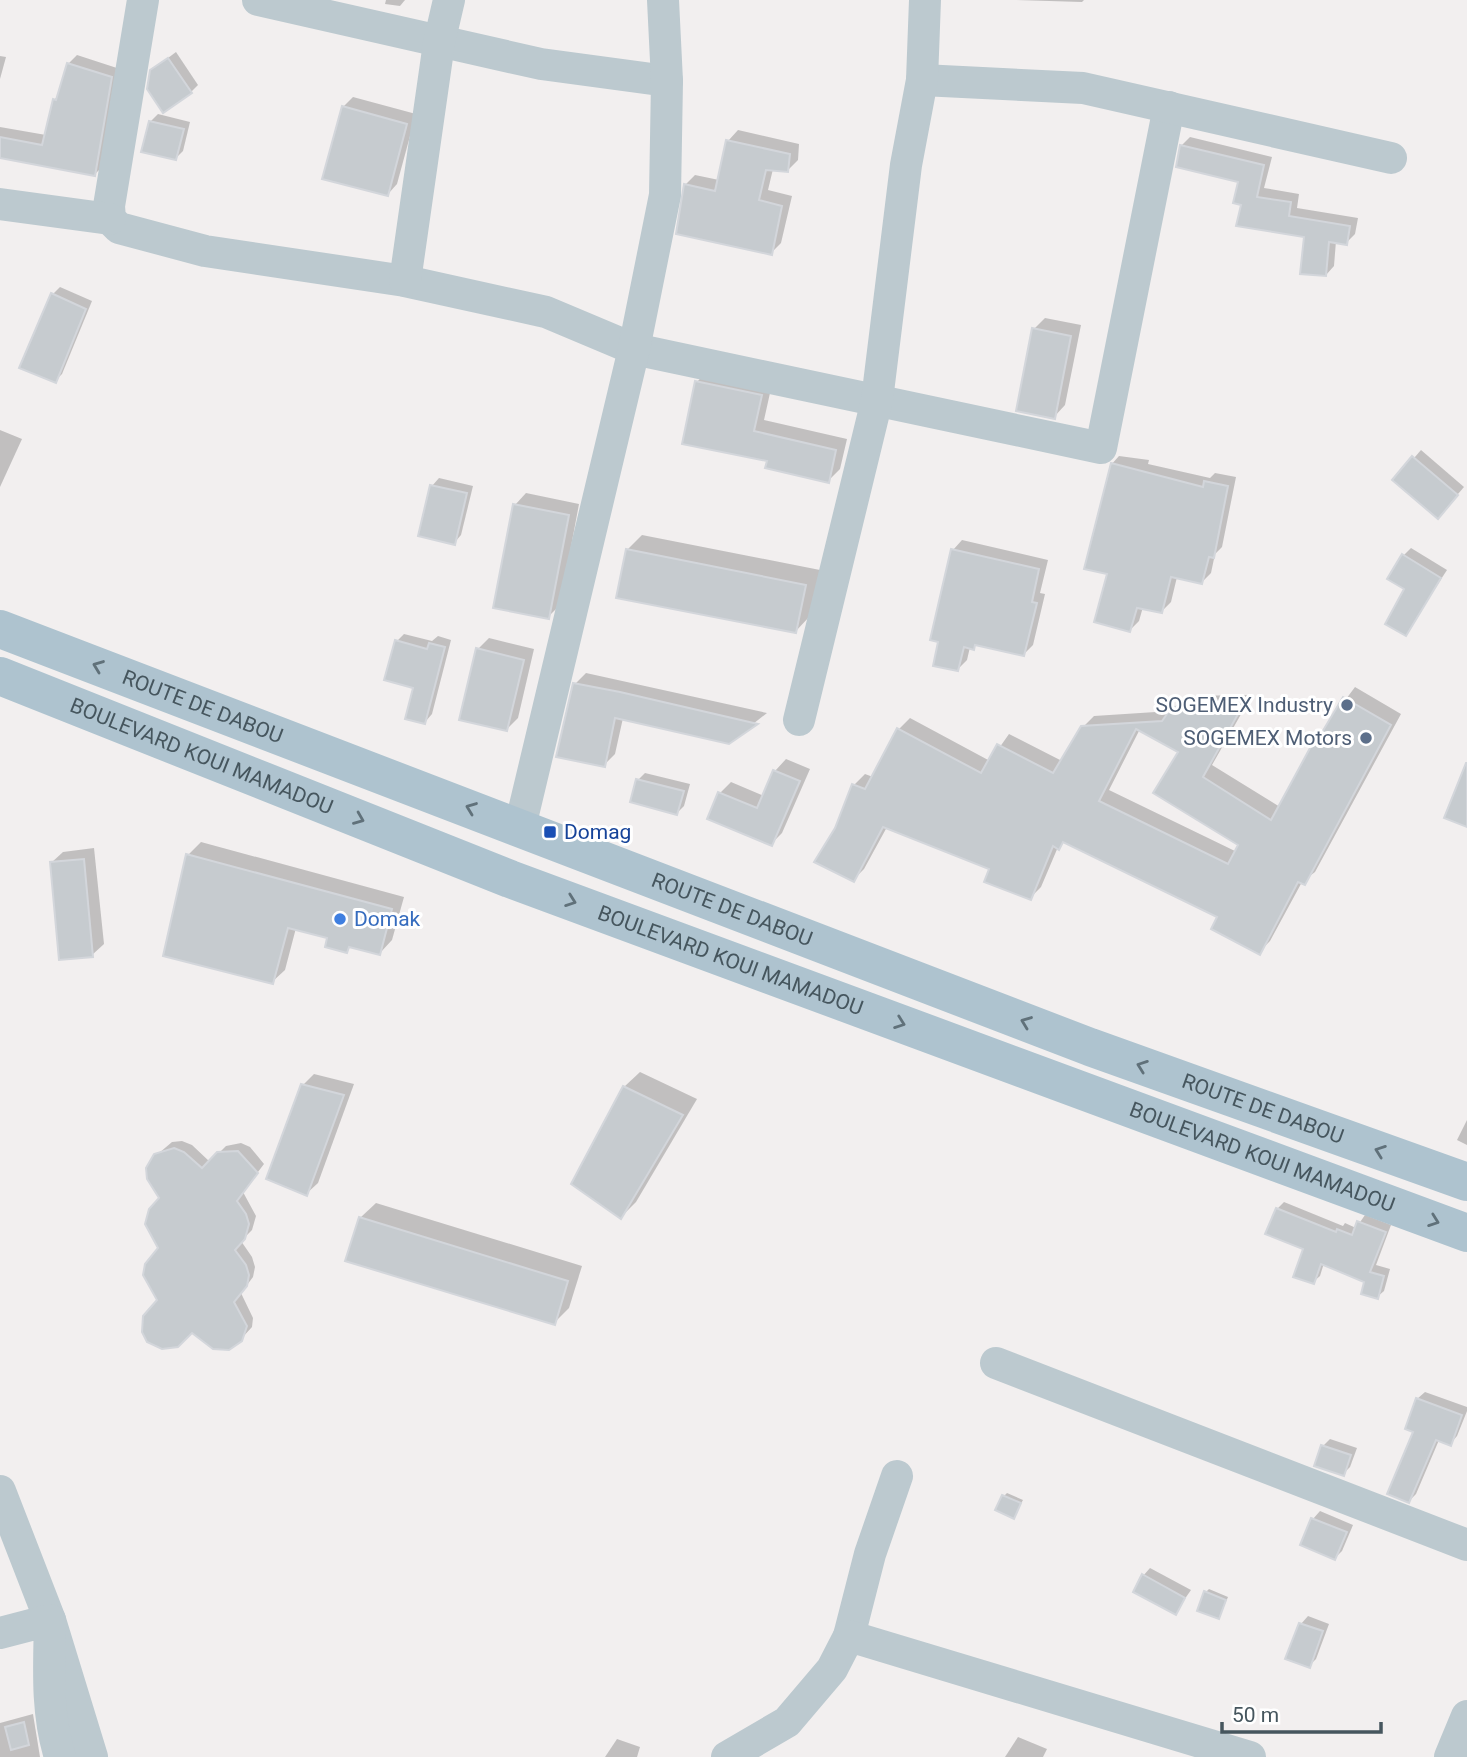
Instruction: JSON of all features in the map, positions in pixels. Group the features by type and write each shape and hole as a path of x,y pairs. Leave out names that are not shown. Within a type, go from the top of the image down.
{"main road":[{"name":"ROUTE DE DABOU","path":"0,629 1090,1047 1467,1182"},
{"name":"BOULEVARD KOUI MAMADOU","path":"0,676 510,878 1467,1233"}],"street":[{"path":"110,219 109,206 143,0"},
{"path":"258,0 541,64 667,82"},
{"path":"405,281 439,43 449,0"},
{"path":"520,827 634,349 665,195 667,82 663,0"},
{"path":"799,720 877,400 906,165 922,80 925,0"},
{"path":"922,80 1083,88 1391,158"},
{"path":"0,204 110,219 119,228 205,251 405,281 546,312 634,349 1101,448 1169,107"},
{"path":"996,1363 1467,1545"},
{"path":"727,1757 787,1722 832,1669 849,1636 870,1554 897,1476"},
{"path":"0,1492 50,1620 88,1743 106,1757"},
{"path":"0,1633 50,1620"},
{"path":"50,1620 48,1689 54,1736 60,1757"},
{"path":"849,1636 1251,1757"},
{"path":"1450,1757 1467,1716"}],"building":[{"path":"168,58 192,93 163,113 147,89 150,70"},
{"path":"67,63 112,77 95,176 0,158 0,137 42,145 53,99 56,100"},
{"path":"342,106 407,124 388,196 322,179"},
{"path":"149,121 184,129 176,160 141,152"},
{"path":"726,140 790,154 788,172 766,170 759,200 782,206 772,255 676,234 684,184 715,191"},
{"path":"1180,145 1264,165 1257,197 1291,202 1289,216 1350,226 1347,245 1329,242 1326,276 1300,274 1304,237 1236,226 1241,205 1233,203 1238,182 1176,167"},
{"path":"51,293 86,309 56,383 19,368"},
{"path":"1032,328 1071,336 1055,419 1016,411"},
{"path":"695,381 762,395 754,431 836,450 829,483 765,468 767,461 682,444"},
{"path":"1412,456 1458,495 1438,519 1392,480"},
{"path":"1111,463 1203,487 1204,481 1228,486 1214,558 1209,557 1202,584 1171,577 1162,613 1137,608 1130,632 1094,622 1107,574 1084,569"},
{"path":"430,485 467,493 455,545 418,536"},
{"path":"513,504 569,515 549,619 493,608"},
{"path":"626,549 806,585 796,633 616,598"},
{"path":"951,549 1039,569 1032,602 1037,603 1024,656 975,645 974,650 964,647 958,671 933,666 938,642 930,640"},
{"path":"1402,554 1441,578 1406,636 1385,624 1404,589 1387,579"},
{"path":"395,640 427,649 429,643 445,647 425,724 405,719 413,688 384,680"},
{"path":"476,648 524,660 507,731 459,720"},
{"path":"573,683 758,724 729,744 615,718 605,767 556,757"},
{"path":"1343,697 1391,725 1305,885 1298,882 1260,955 1211,929 1217,917 1063,842 1059,850 1053,846 1031,900 984,882 989,869 883,827 854,882 814,862 835,828 852,784 865,789 897,728 981,773 997,744 1053,773 1081,726 1162,721 1172,707 1243,705 1203,777 1271,820 1316,737 1318,739","holes":["1136,729 1178,752 1153,793 1238,845 1228,864 1099,801"]},
{"path":"1467,763 1467,827 1444,818"},
{"path":"773,770 800,781 772,846 707,819 718,792 757,808"},
{"path":"636,779 684,791 677,815 630,802"},
{"path":"186,854 392,909 380,955 349,947 347,953 325,947 327,938 288,928 273,984 163,956"},
{"path":"84,859 93,957 59,960 50,862"},
{"path":"301,1084 344,1095 307,1196 266,1179"},
{"path":"623,1086 683,1115 621,1219 571,1184"},
{"path":"174,1148 184,1152 202,1168 217,1152 238,1151 258,1173 237,1201 249,1224 245,1239 235,1250 246,1265 249,1275 247,1286 234,1302 247,1326 242,1341 229,1350 213,1349 192,1333 178,1347 162,1349 147,1342 142,1332 143,1316 157,1300 143,1275 145,1264 158,1248 145,1224 149,1209 159,1198 147,1179 146,1168 154,1154"},
{"path":"1276,1208 1336,1232 1337,1229 1352,1235 1357,1221 1386,1232 1370,1272 1384,1276 1378,1299 1361,1294 1364,1282 1321,1264 1314,1284 1293,1277 1303,1249 1265,1234"},
{"path":"359,1217 568,1281 555,1325 345,1261"},
{"path":"1416,1398 1462,1415 1451,1446 1436,1440 1409,1503 1387,1494 1413,1432 1405,1429"},
{"path":"1321,1445 1351,1455 1344,1476 1314,1466"},
{"path":"1002,1495 1021,1503 1014,1519 995,1510"},
{"path":"1311,1518 1347,1532 1335,1560 1300,1545"},
{"path":"1142,1574 1185,1598 1176,1615 1133,1592"},
{"path":"1204,1591 1226,1600 1219,1619 1197,1611"},
{"path":"1299,1623 1323,1631 1310,1668 1285,1659"},
{"path":"24,1722 29,1745 11,1750 5,1727"}],"place":[{"name":"SOGEMEX Industry","path":"1347,705"},
{"name":"SOGEMEX Motors","path":"1366,738"},
{"name":"Domag","path":"550,832"},
{"name":"Domak","path":"340,919"}]}
